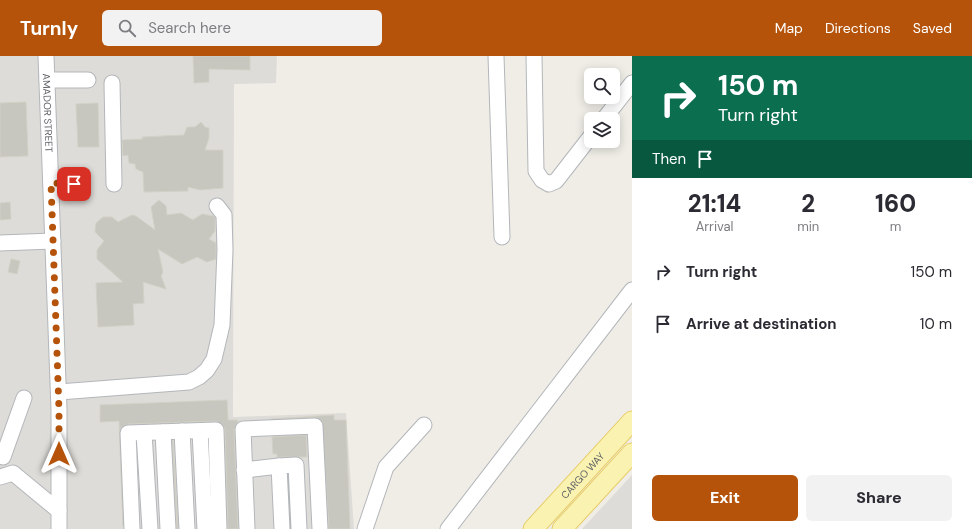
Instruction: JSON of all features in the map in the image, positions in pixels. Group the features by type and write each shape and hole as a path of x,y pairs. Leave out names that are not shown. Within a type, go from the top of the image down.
{"main road":[{"name":"CARGO WAY","path":"533,529 632,422"},
{"name":"CARGO WAY","path":"562,529 632,453"}],"street":[{"name":"AMADOR STREET","path":"46,56 59,392 58,529"},
{"path":"496,56 502,237"},
{"path":"534,56 536,172 542,180 549,184 556,181 584,145"},
{"path":"47,80 88,80"},
{"path":"112,83 114,184"},
{"path":"609,112 632,83"},
{"path":"51,183 74,184"},
{"path":"59,392 189,382 199,377 207,370 214,359 222,325 226,250 224,215 216,206"},
{"path":"0,243 53,241"},
{"path":"448,529 632,290"},
{"path":"24,398 1,455 7,475 59,511"},
{"path":"247,529 243,429 315,426 320,529"},
{"path":"365,529 386,467 424,426"},
{"path":"132,529 128,434 216,430 219,529"},
{"path":"182,431 187,529"},
{"path":"200,431 205,529"},
{"path":"163,432 168,529"},
{"path":"144,433 150,529"},
{"path":"244,470 296,465 299,529"},
{"path":"279,466 282,529"}],"shaded area":[{"path":"0,56 277,56 276,83 234,84 233,417 346,413 354,529 0,529"},
{"path":"632,475 632,529 582,529"}],"building":[{"path":"193,56 250,56 250,70 209,69 209,82 194,83"},
{"path":"26,102 28,156 0,157 0,103"},
{"path":"98,103 99,147 78,147 76,104"},
{"path":"201,122 205,127 209,128 209,138 205,150 223,150 223,188 200,190 188,187 188,191 144,192 143,172 136,169 135,164 129,163 128,155 123,156 122,140 143,139 142,137 184,135 187,127 195,127"},
{"path":"159,200 166,206 167,215 181,213 193,220 202,214 213,216 215,218 215,231 209,239 216,243 216,259 207,262 197,257 182,264 158,249 163,272 161,276 166,289 143,282 144,303 133,304 134,325 98,327 96,283 123,282 97,259 97,250 104,241 95,232 96,223 103,217 112,217 118,222 132,215 136,216 155,230 151,207"},
{"path":"10,202 11,219 0,220 0,203"},
{"path":"11,259 20,261 17,274 8,272"},
{"path":"227,400 228,420 238,420 234,429 238,529 228,529 225,430 223,425 216,421 128,424 120,428 123,526 119,421 100,422 100,405"},
{"path":"334,415 334,420 346,420 350,529 329,529 322,421 315,417 271,419"},
{"path":"306,435 307,457 277,457 277,454 273,454 272,437"},
{"path":"173,440 178,529 177,529"}],"route":[{"path":"59,454 59,410 51,183 74,184"}]}
